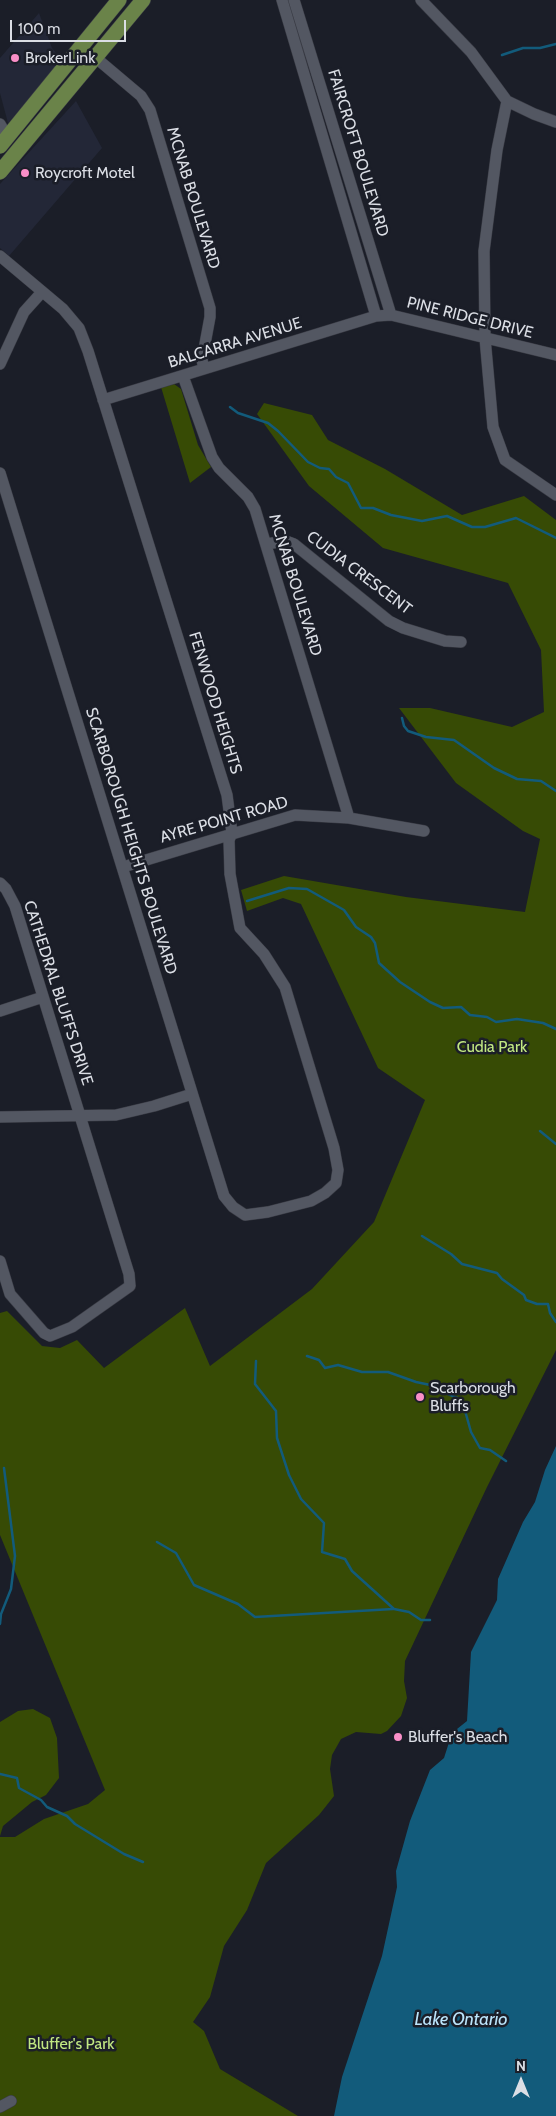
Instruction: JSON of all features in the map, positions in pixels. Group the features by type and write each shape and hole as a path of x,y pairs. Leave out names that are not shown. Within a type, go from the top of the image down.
{"main road":[{"path":"4,142 119,0"},
{"path":"0,172 143,0"}],"street":[{"name":"FAIRCROFT BOULEVARD","path":"282,0 376,316"},
{"name":"FAIRCROFT BOULEVARD","path":"294,0 391,315"},
{"path":"422,0 471,52 507,101 556,122"},
{"name":"MCNAB BOULEVARD","path":"96,58 141,96 150,110 210,308 202,360 204,369"},
{"path":"507,101 497,150 485,245 485,338 493,427 502,454 510,464 556,495"},
{"path":"0,124 4,142"},
{"name":"FENWOOD HEIGHTS","path":"0,256 63,309 79,328 227,795 232,833 229,840 230,874 240,928 264,954 285,987 334,1148 338,1170 336,1183 325,1193 311,1201 250,1215 240,1212"},
{"path":"0,364 24,312 42,292"},
{"name":"PINE RIDGE DRIVE","path":"376,316 391,315 556,355"},
{"name":"BALCARRA AVENUE","path":"103,400 376,316"},
{"name":"MCNAB BOULEVARD","path":"183,376 212,457 219,468 248,497 255,509 349,818"},
{"name":"SCARBOROUGH HEIGHTS BOULEVARD","path":"0,473 224,1196 240,1212"},
{"name":"CUDIA CRESCENT","path":"266,544 286,541 294,544 389,621 403,628 445,641 461,642"},
{"name":"AYRE POINT ROAD","path":"123,867 295,815 349,818 424,832"},
{"name":"CATHEDRAL BLUFFS DRIVE","path":"0,883 6,888 15,906 129,1274 130,1286 72,1327 50,1336 44,1333 10,1294 0,1261"},
{"path":"0,1010 43,997"},
{"path":"0,1117 80,1116 127,1112 192,1094"},
{"path":"0,2107 11,2101"}],"shaded area":[{"path":"39,13 52,48 62,60 8,123 0,93 0,58"},
{"path":"76,101 102,148 9,256 0,248 0,184"}],"green space":[{"path":"174,384 181,389 198,445 211,467 190,483 161,387"},
{"path":"264,403 312,415 328,440 385,469 462,515 524,496 556,520 556,1350 487,1487 405,1661 404,1681 407,1698 401,1716 387,1731 381,1734 356,1732 341,1739 332,1755 330,1769 334,1796 319,1815 266,1863 247,1910 224,1946 210,1997 193,2022 204,2031 220,2069 298,2116 0,2116 0,1837 15,1837 44,1819 88,1804 105,1790 0,1535 0,1313 7,1311 42,1346 60,1348 77,1340 104,1368 185,1308 210,1366 312,1289 374,1222 425,1100 378,1068 301,904 283,898 247,911 241,890 284,876 406,897 525,912 540,839 523,831 456,783 399,708 430,708 512,727 544,712 541,650 508,583 383,548 309,486 257,414"},
{"path":"33,1709 50,1718 57,1738 59,1778 46,1795 32,1802 3,1826 0,1836 0,1722 18,1711"}],"water":[{"name":"Lake Ontario","path":"556,1446 556,2116 334,2116 342,2077 382,1956 397,1887 396,1871 410,1821 430,1770 444,1758 452,1733 467,1721 471,1652 497,1600 498,1579 523,1522 535,1502 545,1470"}],"waterway":[{"path":"502,55 523,48 540,48 556,44"},
{"path":"230,407 238,413 268,423 308,462 320,468 329,469 336,477 348,483 361,508 373,508 391,515 422,521 447,516 472,527 485,527 516,518 556,538"},
{"path":"402,718 404,726 408,731 426,737 454,740 494,768 517,779 541,781 556,791"},
{"path":"247,901 289,888 307,889 344,910 356,927 371,937 375,943 379,963 400,982 430,1002 443,1008 461,1007 470,1015 487,1017 496,1022 517,1019 543,1023 556,1029"},
{"path":"540,1131 556,1144"},
{"path":"422,1236 451,1254 462,1264 497,1273 524,1295 526,1300 537,1304 548,1304 550,1313 556,1322"},
{"path":"307,1356 319,1360 325,1368 338,1365 362,1372 388,1372 416,1382 440,1387 448,1394 462,1400 471,1432 480,1448 490,1450 506,1461"},
{"path":"256,1361 255,1384 276,1411 277,1438 289,1475 301,1499 324,1523 322,1552 345,1559 352,1571 394,1609 409,1612 421,1620 430,1620"},
{"path":"0,1624 1,1614 11,1589 15,1556 4,1468"},
{"path":"157,1542 176,1553 194,1585 238,1604 255,1617 393,1609"},
{"path":"0,1774 17,1778 19,1788 41,1800 47,1807 67,1816 75,1824 124,1854 143,1862"}],"place":[{"name":"BrokerLink","path":"15,58"},
{"name":"Roycroft Motel","path":"25,173"},
{"name":"Scarborough Bluffs","path":"420,1397"},
{"name":"Bluffer's Beach","path":"398,1737"}],"park label":[{"name":"Cudia Park","path":"492,1047"},
{"name":"Bluffer's Park","path":"71,2044"}]}
